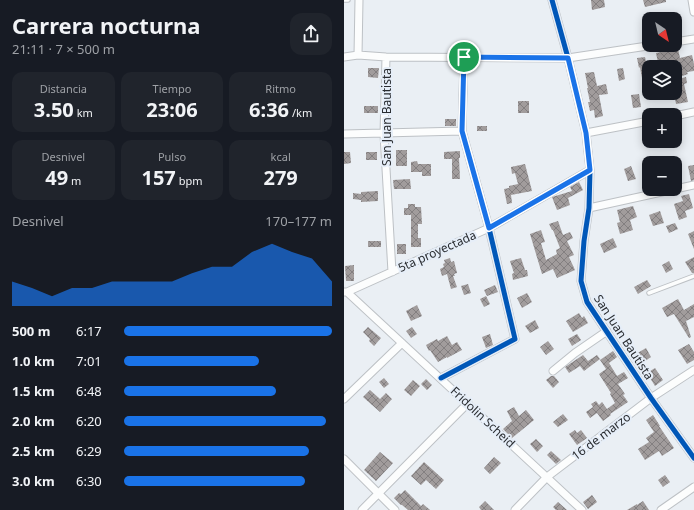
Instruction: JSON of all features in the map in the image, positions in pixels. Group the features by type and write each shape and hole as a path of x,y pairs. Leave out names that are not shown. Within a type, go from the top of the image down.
{"street":[{"path":"358,55 359,0"},
{"name":"San Juan Bautista","path":"552,0 586,133 590,170 589,208 584,241 581,281 587,302 651,398 694,458"},
{"path":"692,0 694,12"},
{"path":"682,41 694,39"},
{"path":"344,56 568,58 642,47"},
{"name":"San Juan Bautista","path":"386,57 384,134 392,272"},
{"path":"441,378 515,339 489,228 462,131 464,57"},
{"path":"682,115 694,112"},
{"path":"586,133 642,122"},
{"path":"344,134 462,131"},
{"name":"5ta proyectada","path":"346,292 489,228 590,170"},
{"path":"589,208 694,185"},
{"name":"Fridolin Scheid","path":"346,292 441,378 582,510"},
{"path":"553,371 575,353 607,331"},
{"path":"344,399 402,343"},
{"name":"16 de marzo","path":"515,510 547,477 651,398 694,370"},
{"path":"362,510 468,403"},
{"path":"344,459 395,510"},
{"path":"661,510 694,487"}],"lane":[{"path":"649,293 694,276"}],"building":[{"path":"591,0 604,0 605,7 592,10"},
{"path":"643,0 666,0 666,2 645,7"},
{"path":"679,52 680,58 692,55 694,71 687,72 688,74 682,76 682,60 658,60 656,53"},
{"path":"645,57 646,60 642,60 642,78 640,67 639,68 637,58"},
{"path":"368,68 379,68 378,78 368,77"},
{"path":"623,68 625,79 619,81 617,69"},
{"path":"594,72 597,86 606,84 608,94 599,95 603,116 595,118 594,110 590,111 588,102 590,102 585,73"},
{"path":"686,77 687,83 684,84 688,102 676,104 675,100 682,100 682,78"},
{"path":"639,94 641,107 633,108 631,95"},
{"path":"518,101 529,101 529,113 518,113"},
{"path":"364,106 378,106 378,113 364,113"},
{"path":"445,119 456,119 456,126 445,126"},
{"path":"477,126 487,126 487,131 477,131"},
{"path":"396,150 407,150 407,166 396,166"},
{"path":"460,151 460,179 452,179 452,159 444,159 444,152"},
{"path":"344,152 350,152 351,163 344,164"},
{"path":"366,152 377,152 377,160 366,160"},
{"path":"417,161 418,164 431,164 431,176 422,176 422,172 411,172 411,162"},
{"path":"525,164 532,191 511,195 512,203 507,204 504,189 518,184 515,173 512,174 511,167"},
{"path":"694,165 694,180 691,181 688,166"},
{"path":"631,166 636,179 628,181 624,169"},
{"path":"410,179 411,189 394,189 393,180"},
{"path":"579,182 583,190 568,198 570,205 557,210 552,197 572,191 570,187"},
{"path":"378,191 378,201 361,202 361,200 353,199 353,193 361,194 361,192"},
{"path":"689,194 693,208 685,211 687,217 679,220 674,204 683,201 682,196"},
{"path":"408,204 415,204 415,207 421,207 422,224 418,224 418,238 421,238 421,247 411,247 411,215 404,215 404,208 408,208"},
{"path":"633,206 637,217 630,220 633,230 620,234 617,223 620,222 617,210"},
{"path":"660,211 664,223 653,226 649,215"},
{"path":"558,221 563,235 570,232 573,238 567,241 574,255 569,257 575,270 557,278 553,269 542,274 530,234 541,230 545,242 541,243 546,260 557,254 556,250 560,248 549,224"},
{"path":"675,223 678,229 669,233 666,226"},
{"path":"694,231 694,249 688,234"},
{"path":"613,238 617,247 604,253 600,244"},
{"path":"368,241 381,241 381,247 368,247"},
{"path":"397,244 406,244 406,254 397,254"},
{"path":"694,257 694,273 692,273 685,262"},
{"path":"450,258 451,262 454,261 457,273 453,276 457,287 451,289 447,274 442,276 440,269 444,267 444,260"},
{"path":"521,258 525,270 527,270 528,276 513,280 512,274 514,273 510,261"},
{"path":"669,261 673,269 666,273 662,265"},
{"path":"354,265 354,281 346,281 345,266"},
{"path":"647,280 651,286 638,294 634,287"},
{"path":"468,284 471,293 464,295 461,286"},
{"path":"495,285 498,292 487,296 484,290"},
{"path":"527,293 532,302 522,308 517,298"},
{"path":"486,296 490,304 484,307 480,299"},
{"path":"678,299 684,310 694,304 694,317 686,321 691,337 689,338 674,314 667,317 662,308"},
{"path":"417,305 422,316 411,321 406,311"},
{"path":"579,313 582,318 584,316 588,323 573,332 566,321"},
{"path":"535,320 539,328 530,333 525,326"},
{"path":"368,327 381,338 374,346 363,332"},
{"path":"412,327 417,334 411,338 406,331"},
{"path":"490,334 493,345 486,348 482,337"},
{"path":"577,334 581,340 572,346 568,339"},
{"path":"447,336 452,345 457,342 462,350 438,362 426,345"},
{"path":"548,341 554,349 546,355 540,347"},
{"path":"689,344 694,352 694,360 687,364 678,350"},
{"path":"646,348 651,357 642,363 636,354"},
{"path":"613,351 617,357 609,363 617,376 624,372 628,378 618,384 625,394 623,395 628,402 610,414 611,415 603,421 597,413 590,418 586,412 593,407 591,404 596,401 599,405 602,402 607,409 615,403 610,394 611,393 599,374 606,369 600,360"},
{"path":"583,355 588,361 597,355 600,359 584,371 580,366 569,373 565,367"},
{"path":"655,368 663,380 655,386 647,373"},
{"path":"551,376 554,376 559,382 553,388 546,380"},
{"path":"384,378 389,384 384,388 379,382"},
{"path":"426,379 432,385 427,390 421,384"},
{"path":"413,380 420,386 411,396 404,390"},
{"path":"370,390 380,399 386,393 392,399 380,412 363,397"},
{"path":"514,407 519,416 526,410 534,420 512,438 503,429 512,421 507,411"},
{"path":"563,414 568,420 558,427 553,422"},
{"path":"653,415 674,448 662,456 659,451 645,460 638,449 649,442 646,438 654,432 646,420"},
{"path":"575,430 577,433 581,430 587,438 577,445 569,434"},
{"path":"536,439 543,446 537,452 530,444"},
{"path":"551,451 561,460 556,464 547,455"},
{"path":"380,452 393,463 376,481 364,470"},
{"path":"494,457 501,463 490,474 484,468"},
{"path":"424,462 444,480 436,489 426,480 421,485 411,476"},
{"path":"665,475 670,482 663,487 658,480"},
{"path":"405,490 421,506 423,504 430,510 408,510 401,505 394,498"},
{"path":"592,495 597,502 588,509 583,502"},
{"path":"485,501 494,510 481,510 479,507"},
{"path":"643,501 649,510 627,510 637,505"},
{"path":"558,502 567,510 556,510 553,507"}],"cycle path":[{"path":"552,0 586,133 590,170 589,208 584,241 581,281 587,302 651,398 694,458"},
{"path":"441,378 515,339 489,228 462,131 464,57"}],"route":[{"path":"464,57 568,58 586,133 590,170 489,228 462,131 464,57"}]}
